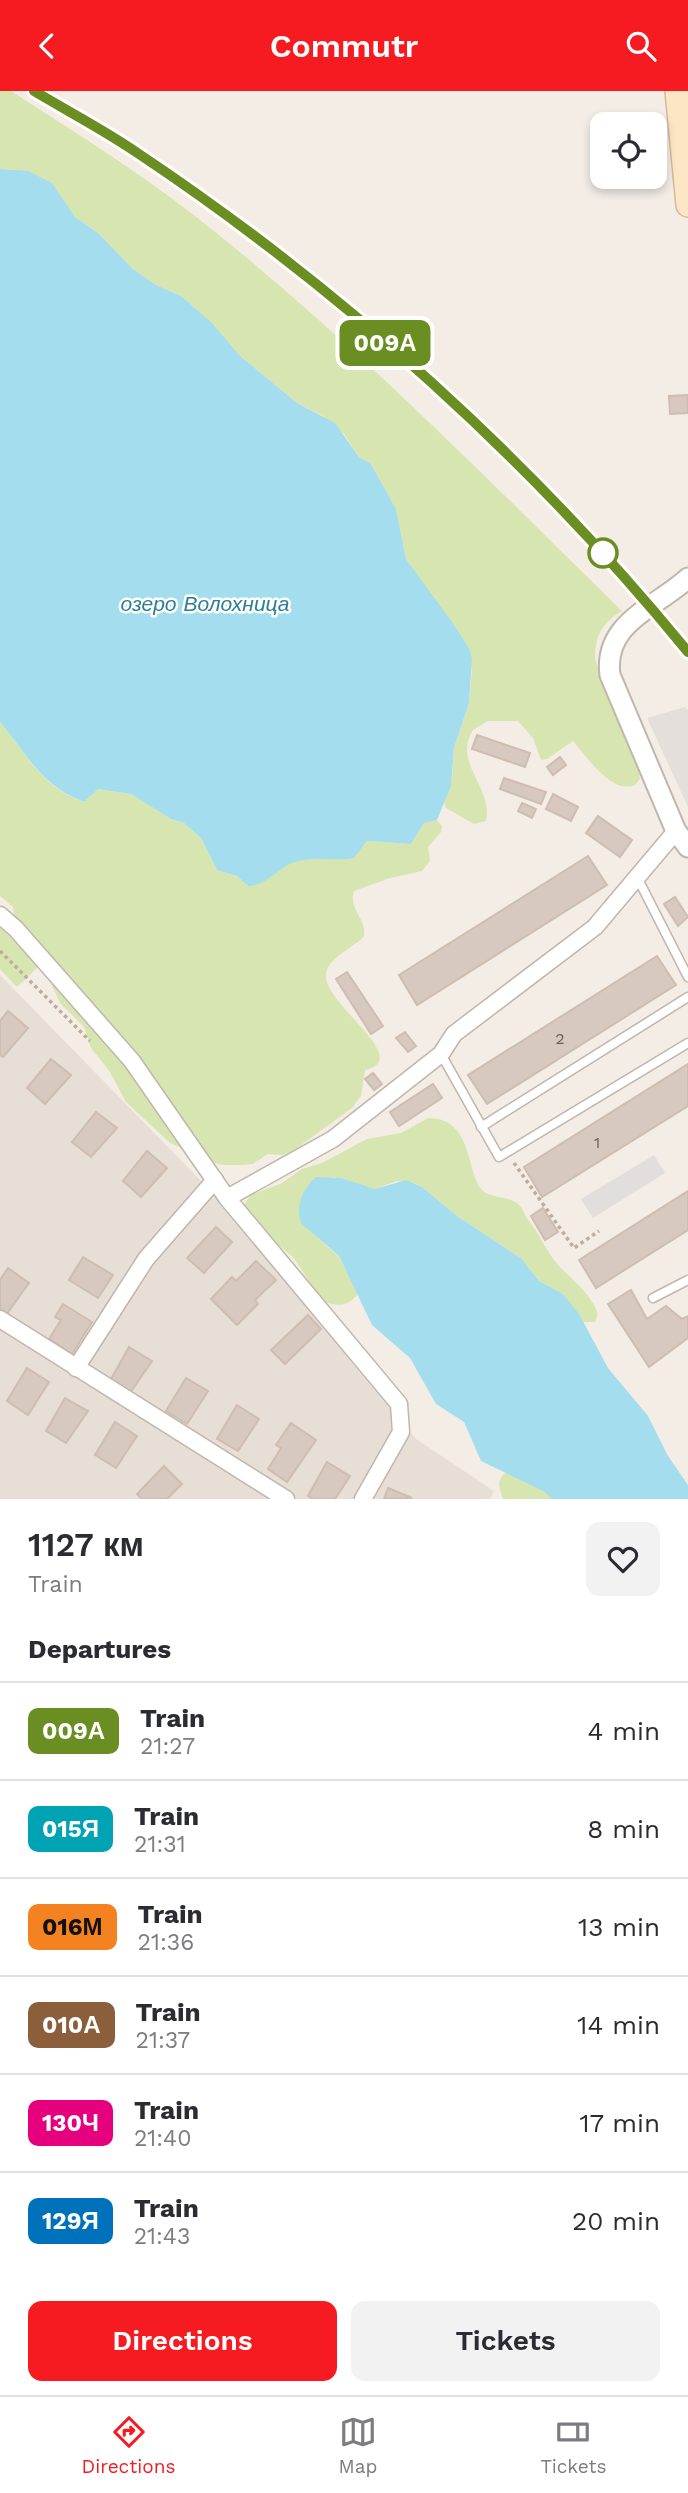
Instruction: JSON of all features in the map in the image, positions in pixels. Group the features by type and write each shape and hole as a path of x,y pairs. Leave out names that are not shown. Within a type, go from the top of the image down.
{"main road":[{"path":"677,91 688,205"}],"street":[{"path":"688,578 618,631 608,660 610,675 676,831 688,847"},
{"path":"227,1198 334,1139 441,1054 454,1034 595,927 676,831"},
{"path":"0,915 16,929 132,1061 227,1198 399,1405 401,1432 363,1499"},
{"path":"76,1368 146,1259 215,1180"},
{"path":"0,1319 286,1499"}],"lane":[{"path":"638,879 688,977"},
{"path":"481,1127 688,997"},
{"path":"441,1054 499,1157 688,1043"},
{"path":"653,1298 688,1280"}],"path":[{"path":"0,951 92,1043"},
{"path":"507,1152 574,1248 598,1231"}],"shaded area":[{"path":"685,707 688,710 688,807 647,718"},
{"path":"0,975 204,1184 416,1439 494,1491 490,1499 0,1499"},
{"path":"654,1155 665,1173 593,1218 581,1199"}],"green space":[{"path":"0,91 11,91 127,167 173,199 252,262 414,407 622,611 609,620 601,631 596,643 595,659 639,772 640,779 635,785 626,787 609,779 573,741 547,759 541,760 533,738 518,721 488,721 473,730 467,754 484,797 486,821 474,824 446,808 444,802 452,778 454,748 469,703 472,670 470,650 406,559 396,509 371,464 359,457 344,434 323,416 297,403 239,355 181,296 156,285 133,269 98,233 75,217 51,183 14,170 0,169"},
{"path":"0,722 45,778 68,795 83,802 98,789 131,794 171,819 184,823 201,838 217,870 237,876 248,886 297,861 335,859 352,855 367,841 411,844 424,823 437,820 442,826 441,832 428,847 430,861 422,871 390,878 354,891 353,903 363,924 364,936 331,963 326,974 337,1000 374,1042 379,1054 378,1064 365,1070 361,1096 352,1108 293,1151 282,1155 268,1154 253,1164 223,1165 207,1161 169,1142 126,1102 110,1072 91,1048 84,1027 60,1003 48,977 55,961 15,918 13,907 0,896"},
{"path":"0,927 39,966 17,987 0,969"},
{"path":"428,1118 444,1121 455,1128 462,1138 479,1186 486,1193 510,1200 521,1207 555,1261 595,1307 595,1322 583,1322 563,1294 539,1281 522,1259 457,1216 414,1183 397,1181 375,1189 333,1177 318,1238 339,1257 358,1294 342,1305 322,1301 294,1258 250,1221 244,1205 251,1195 282,1183 302,1169 322,1163 367,1139 401,1133"},
{"path":"506,1472 543,1491 552,1499 503,1499 499,1484"}],"water":[{"name":"озеро Волохница","path":"0,169 28,171 52,183 75,217 98,233 133,269 156,285 181,296 212,323 239,355 297,403 335,423 359,457 371,464 396,509 406,559 454,625 470,650 472,660 469,703 454,748 451,786 437,820 424,823 411,844 367,841 354,858 315,859 292,863 265,881 248,886 237,876 217,870 201,838 184,823 171,819 131,794 98,789 84,802 69,795 36,768 0,722"},
{"path":"316,1177 341,1178 375,1189 406,1180 422,1187 457,1216 522,1259 539,1281 563,1294 579,1314 608,1368 648,1416 668,1456 688,1485 688,1499 552,1499 543,1491 481,1461 464,1422 436,1404 410,1358 372,1325 339,1256 301,1223 301,1198"}],"building":[{"path":"687,395 688,413 670,414 669,396"},
{"path":"477,735 530,753 525,767 472,749"},
{"path":"560,757 566,765 553,775 547,767"},
{"path":"504,778 546,792 541,804 500,789"},
{"path":"553,794 578,807 571,821 546,809"},
{"path":"522,803 536,809 532,818 518,811"},
{"path":"598,816 632,840 620,857 586,833"},
{"path":"588,856 607,885 417,1005 399,975"},
{"path":"675,897 688,917 678,926 664,904"},
{"path":"657,956 676,985 487,1104 468,1075"},
{"path":"347,972 383,1026 371,1034 336,979"},
{"path":"8,1011 28,1028 3,1057 0,1055 0,1021"},
{"path":"405,1032 416,1046 408,1052 396,1038"},
{"path":"51,1059 71,1075 45,1104 27,1088"},
{"path":"688,1064 688,1106 542,1197 524,1167"},
{"path":"373,1073 382,1084 374,1090 365,1079"},
{"path":"433,1084 442,1098 399,1126 390,1112"},
{"path":"96,1112 117,1128 91,1157 72,1142"},
{"path":"147,1151 167,1168 141,1197 123,1181"},
{"path":"688,1191 688,1230 596,1288 579,1260"},
{"path":"543,1208 558,1232 545,1240 531,1216"},
{"path":"216,1227 232,1242 204,1273 187,1258"},
{"path":"83,1257 113,1275 98,1298 69,1280"},
{"path":"256,1261 276,1280 255,1300 258,1304 237,1325 211,1299 232,1277 236,1281"},
{"path":"8,1268 29,1283 6,1315 0,1310 0,1280"},
{"path":"631,1290 647,1319 666,1306 682,1319 688,1316 688,1338 649,1367 608,1304"},
{"path":"63,1304 92,1322 72,1354 49,1339 61,1320 55,1317"},
{"path":"308,1315 321,1329 285,1364 271,1350"},
{"path":"129,1347 152,1361 130,1393 110,1381"},
{"path":"27,1368 49,1382 28,1415 7,1401"},
{"path":"186,1378 208,1391 187,1424 166,1411"},
{"path":"65,1398 88,1411 66,1443 46,1431"},
{"path":"237,1405 259,1419 238,1451 217,1439"},
{"path":"115,1422 137,1436 116,1468 95,1455"},
{"path":"291,1423 316,1440 287,1482 268,1469 281,1448 276,1445"},
{"path":"327,1462 350,1476 335,1499 313,1499 308,1496"},
{"path":"164,1466 182,1484 167,1499 142,1499 137,1494"},
{"path":"388,1488 412,1498 384,1499"}],"railway":[{"path":"35,91 126,146 215,207 362,322 500,447 628,581 688,652"}],"train":[{"name":"009А","path":"34,91 138,153 335,298 466,416 536,484 603,553 688,652"}]}
